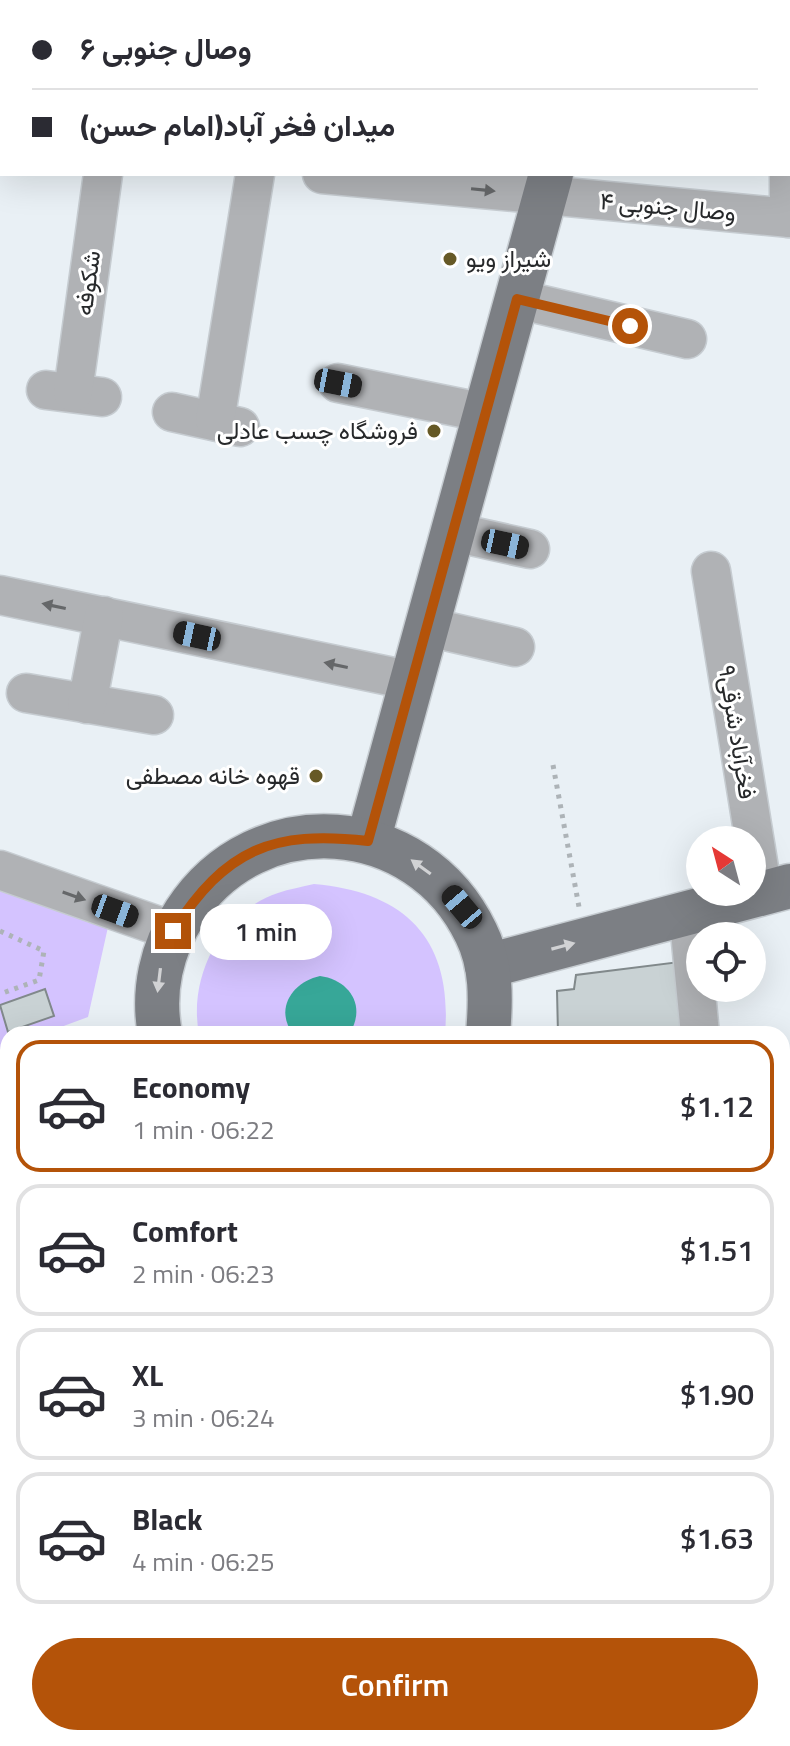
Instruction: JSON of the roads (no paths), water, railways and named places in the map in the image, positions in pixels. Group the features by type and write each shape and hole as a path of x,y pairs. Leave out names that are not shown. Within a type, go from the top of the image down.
{"main road":[{"path":"368,841 548,185"},
{"path":"159,1026 159,973 173,931 196,895 246,855 281,840 320,835 368,841 405,856 441,883 462,907 477,935 487,966 491,1002 489,1026"},
{"path":"487,966 777,889"}],"street":[{"name":"شکوفه","path":"74,393 103,176"},
{"path":"172,412 227,424 255,176"},
{"name":"وصال جنوبی ۴","path":"355,176 548,185 790,218"},
{"path":"790,176 790,218"},
{"path":"517,299 687,339"},
{"path":"338,383 486,413"},
{"path":"453,532 530,549"},
{"name":"فخرآباد شرقی۹","path":"711,571 777,889"},
{"path":"0,595 413,681"},
{"path":"87,704 104,616"},
{"path":"428,627 515,647"},
{"path":"26,693 154,715"},
{"path":"0,870 173,931"},
{"path":"688,911 699,1026"}],"place":[{"name":"شیراز ویو","path":"450,259"},
{"name":"فروشگاه چسب عادلی","path":"434,431"},
{"name":"قهوه خانه مصطفی","path":"316,776"}]}
